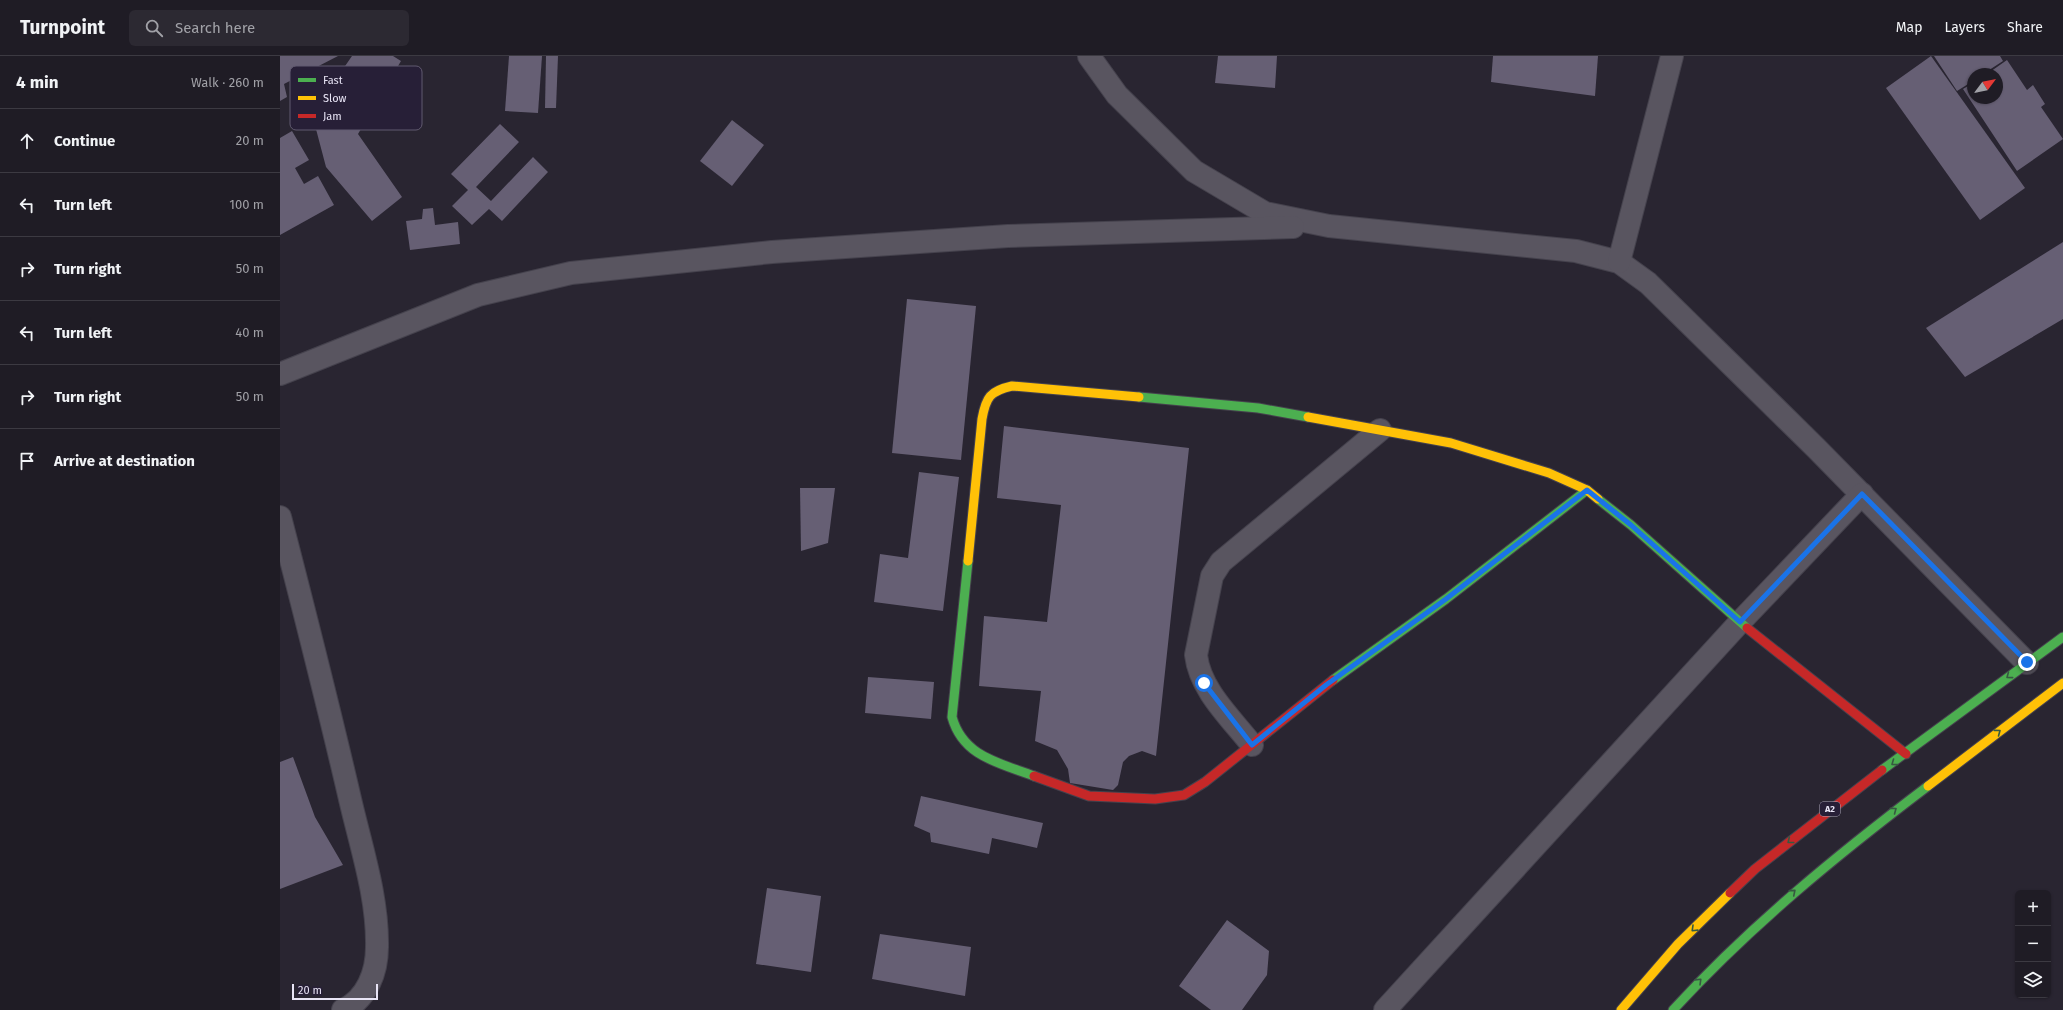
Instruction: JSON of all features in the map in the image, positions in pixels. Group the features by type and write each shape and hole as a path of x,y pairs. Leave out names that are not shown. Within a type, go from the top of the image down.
{"main road":[{"path":"1587,490 1446,599 1326,685 1205,782 1184,795 1155,800 1089,796 983,757 963,741 956,731 952,717 985,399 996,389 1020,387 1258,408 1451,443 1549,473 1587,490 1631,525 1740,622 1906,754"},
{"name":"A2","path":"1621,1010 1678,944 1755,869 1834,806 1906,754 2027,662 2063,637"},
{"path":"1672,1010 1690,990 1775,907 1837,855 2063,683"}],"street":[{"path":"1089,56 1117,95 1194,171 1265,213 1328,226 1576,251 1619,262 1648,283 1862,494 2027,662"},
{"path":"1619,262 1672,56"},
{"path":"280,374 478,295 571,273 772,252 1008,236 1328,226"},
{"path":"1252,745 1204,683 1197,667 1196,655 1212,576 1220,562 1380,430"},
{"path":"1385,1010 1740,622 1862,494"},
{"path":"280,516 325,694 376,909 377,948 372,980 353,1006 344,1010"}],"building":[{"path":"280,56 338,56 319,66 290,66 290,81 284,84 287,97 280,101"},
{"path":"352,56 393,56 401,61 398,66 345,66"},
{"path":"509,56 542,56 538,113 505,111"},
{"path":"546,56 558,56 556,108 545,108"},
{"path":"1218,56 1277,56 1275,88 1215,83"},
{"path":"1493,56 1598,56 1595,96 1491,82"},
{"path":"1931,56 2025,188 1980,220 1886,88"},
{"path":"1934,56 2000,56 2003,61 1992,68 1967,68 1967,85 1957,91"},
{"path":"2007,60 2027,90 2033,85 2045,104 2041,107 2063,139 2017,171 1973,104 2003,104 2003,68 1996,68"},
{"path":"1967,87 1967,95 1963,89"},
{"path":"732,120 764,145 732,186 700,161"},
{"path":"500,124 519,142 476,187 491,201 533,157 548,172 502,221 489,209 472,225 452,206 468,190 451,174"},
{"path":"316,130 360,130 358,134 402,197 372,221 326,167"},
{"path":"292,131 309,160 295,168 304,184 318,176 334,205 280,235 280,138"},
{"path":"433,208 435,225 458,222 460,244 410,250 406,221 422,219 423,209"},
{"path":"2063,242 2063,319 1965,377 1926,328"},
{"path":"907,299 976,306 961,460 892,453"},
{"path":"1004,426 1189,448 1156,756 1142,751 1129,756 1123,762 1118,785 1113,790 1070,783 1068,769 1057,750 1035,741 1041,691 979,686 984,616 1047,622 1061,505 997,498"},
{"path":"919,472 959,477 943,611 874,602 880,554 908,558"},
{"path":"800,488 835,488 828,543 801,551"},
{"path":"868,677 934,682 931,719 865,713"},
{"path":"293,757 315,817 343,865 280,889 280,762"},
{"path":"921,796 1043,823 1037,848 992,838 989,854 931,842 930,833 914,826"},
{"path":"767,888 821,896 811,972 756,964"},
{"path":"1227,920 1269,951 1267,975 1242,1010 1211,1010 1179,986"},
{"path":"880,934 971,947 965,996 872,979"}],"traffic: fast":[{"path":"1139,397 1258,408 1308,417"},
{"path":"1333,680 1446,599 1587,490"},
{"path":"1598,499 1631,525 1747,628"},
{"path":"968,561 952,717 957,730 974,750 984,757 1034,776"},
{"path":"1882,770 2063,637"},
{"path":"1673,1010 1733,949 1795,892 1928,786"}],"traffic: slow":[{"path":"968,561 982,419 985,405 990,396 999,390 1012,386 1139,397"},
{"path":"1308,417 1451,443 1549,473 1587,490 1598,499"},
{"path":"1928,786 2063,683"},
{"path":"1621,1010 1678,944 1730,893"}],"traffic: jam":[{"path":"1747,628 1906,754"},
{"path":"1034,776 1089,796 1155,799 1184,795 1205,782 1333,680"},
{"path":"1730,893 1755,869 1882,770"}],"route":[{"path":"1204,683 1252,745 1326,685 1446,599 1587,490 1631,525 1740,622 1862,494 2027,662"}]}
